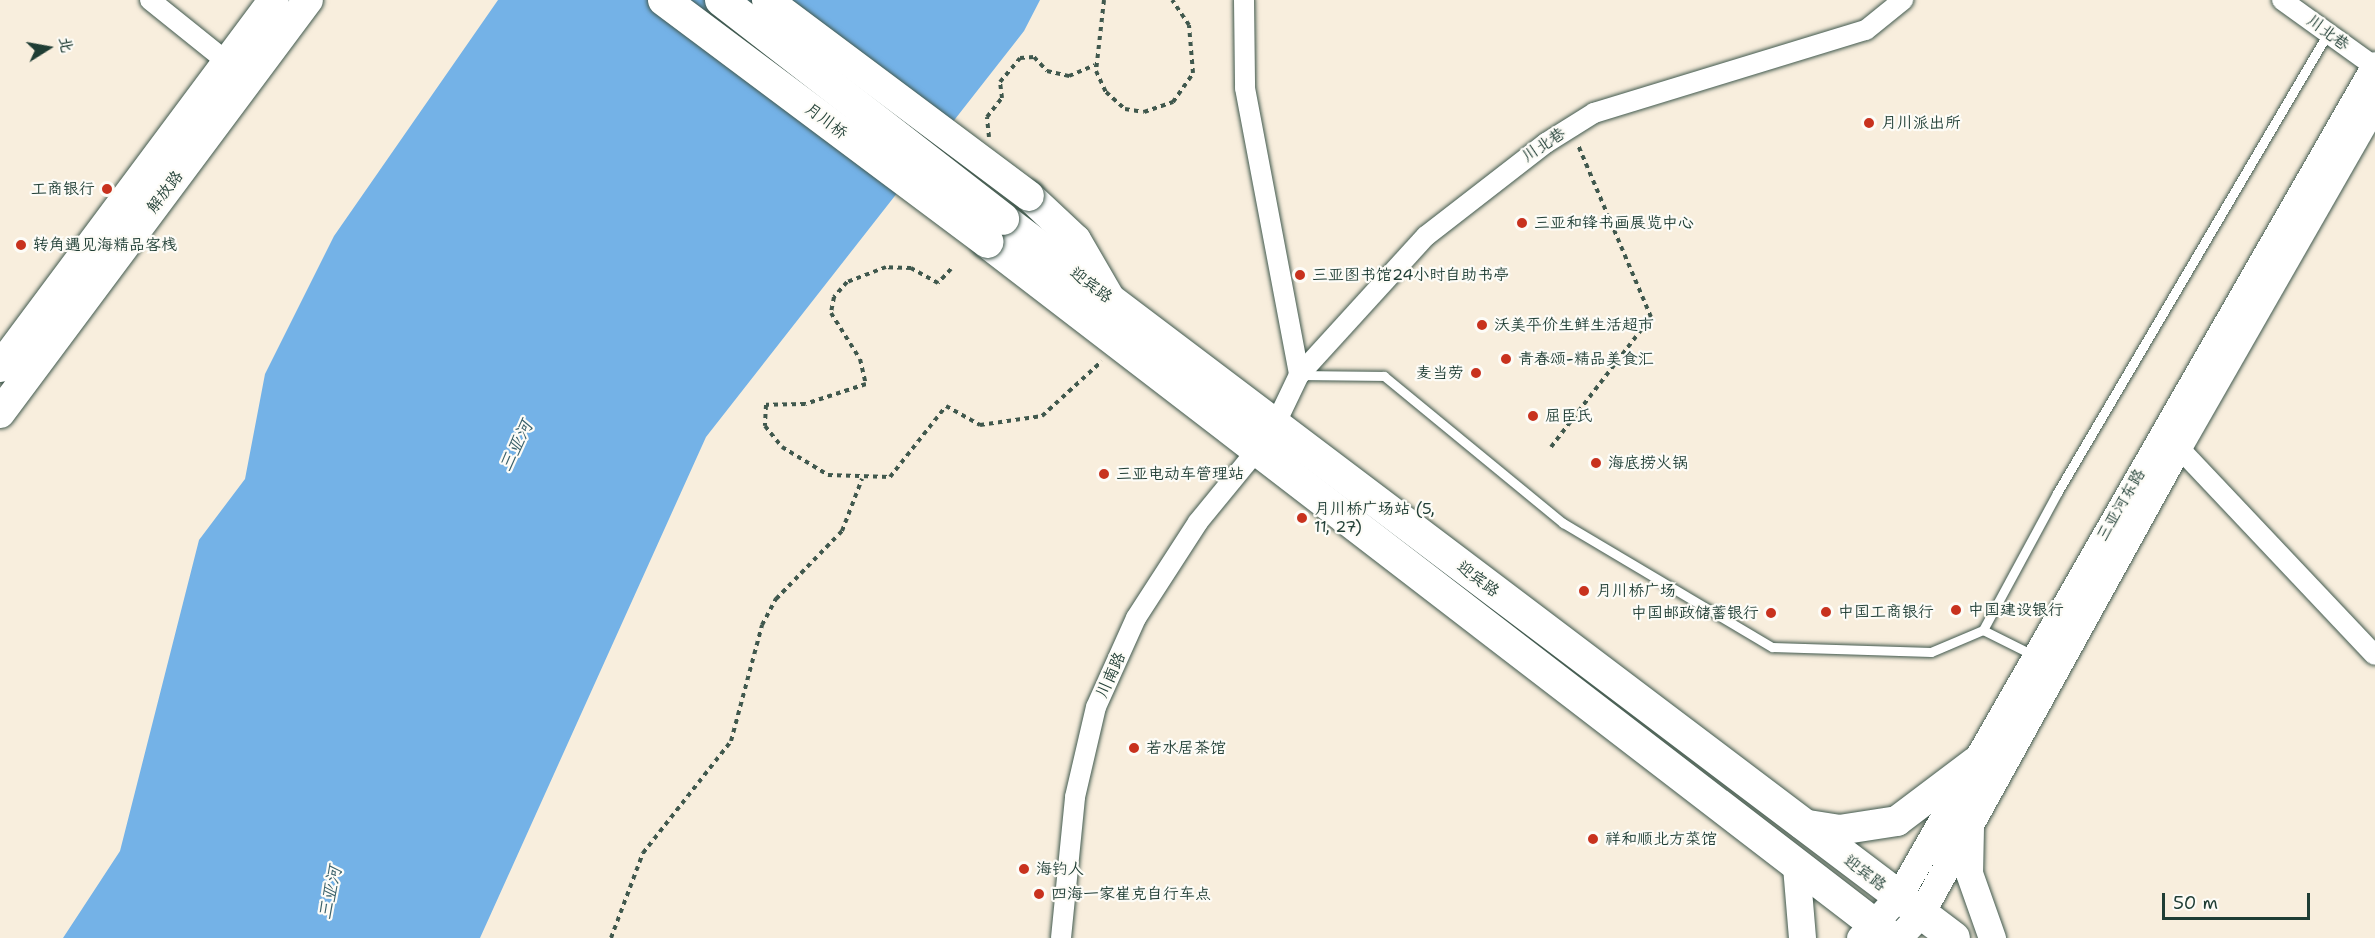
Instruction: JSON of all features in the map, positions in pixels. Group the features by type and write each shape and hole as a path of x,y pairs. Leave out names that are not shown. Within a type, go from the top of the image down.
{"highway":[{"name":"月川桥","path":"664,0 995,231"},
{"name":"月川桥","path":"721,0 995,231"},
{"name":"迎宾路","path":"995,231 1112,302 1954,938"},
{"name":"迎宾路","path":"995,231 1119,345 1796,866 1881,935"}],"main road":[{"name":"解放路","path":"0,367 274,0"},
{"name":"解放路","path":"0,413 308,0"},
{"path":"767,0 1029,196 1076,240 1112,302"},
{"name":"三亚河东路","path":"1910,905 1976,762 2375,66"},
{"name":"三亚河东路","path":"1881,935 1910,905 1970,822 2178,447 2375,103"},
{"path":"1802,824 1839,830 1897,821 1976,762"},
{"path":"1970,822 1969,873 1992,938"},
{"path":"1796,866 1802,938"}],"street":[{"path":"150,0 227,62"},
{"path":"1244,0 1245,88 1299,375"},
{"name":"川北巷","path":"1275,425 1299,375 1426,236 1570,128 1594,113 1866,30 1903,0"},
{"name":"川北巷","path":"2282,0 2375,66"},
{"path":"2178,447 2375,655"},
{"name":"川南路","path":"1060,938 1075,797 1096,707 1136,618 1198,522 1257,450"}],"lane":[{"path":"1299,375 1384,376 1563,523 1772,648 1931,652 1983,630 2116,390 2328,33"},
{"path":"1983,630 2035,656"}],"path":[{"path":"1104,0 1095,65 1106,92 1125,109 1144,112 1173,102 1183,93 1193,64 1190,25 1172,0"},
{"path":"995,147 987,117 1002,98 1000,82 1015,62 1034,57 1047,71 1070,76 1095,65"},
{"path":"1551,447 1651,317 1570,128"},
{"path":"951,269 938,283 911,268 886,267 847,282 834,297 831,313 860,359 866,384 806,404 766,405 765,426 799,461 828,475 862,479 890,477 903,466 946,406 980,425 1042,416 1119,345"},
{"path":"611,938 643,853 731,741 748,661 767,616 842,531 862,479"}],"water":[{"name":"三亚河","path":"498,0 1040,0 1024,31 706,437 480,938 63,938 120,851 199,540 245,479 265,374 334,236"}],"place":[{"name":"月川派出所","path":"1869,123"},
{"name":"工商银行","path":"107,189"},
{"name":"三亚和锋书画展览中心","path":"1522,223"},
{"name":"转角遇见海精品客栈","path":"21,245"},
{"name":"三亚图书馆24小时自助书亭","path":"1300,275"},
{"name":"沃美平价生鲜生活超市","path":"1482,325"},
{"name":"青春颂-精品美食汇","path":"1506,359"},
{"name":"麦当劳","path":"1476,373"},
{"name":"屈臣氏","path":"1533,416"},
{"name":"海底捞火锅","path":"1596,463"},
{"name":"三亚电动车管理站","path":"1104,474"},
{"name":"月川桥广场站 (5, 11, 27)","path":"1302,518"},
{"name":"月川桥广场","path":"1584,591"},
{"name":"中国建设银行","path":"1956,610"},
{"name":"中国工商银行","path":"1826,612"},
{"name":"中国邮政储蓄银行","path":"1771,613"},
{"name":"若水居茶馆","path":"1134,748"},
{"name":"祥和顺北方菜馆","path":"1593,839"},
{"name":"海钓人","path":"1024,869"},
{"name":"四海一家崔克自行车点","path":"1039,894"}]}
